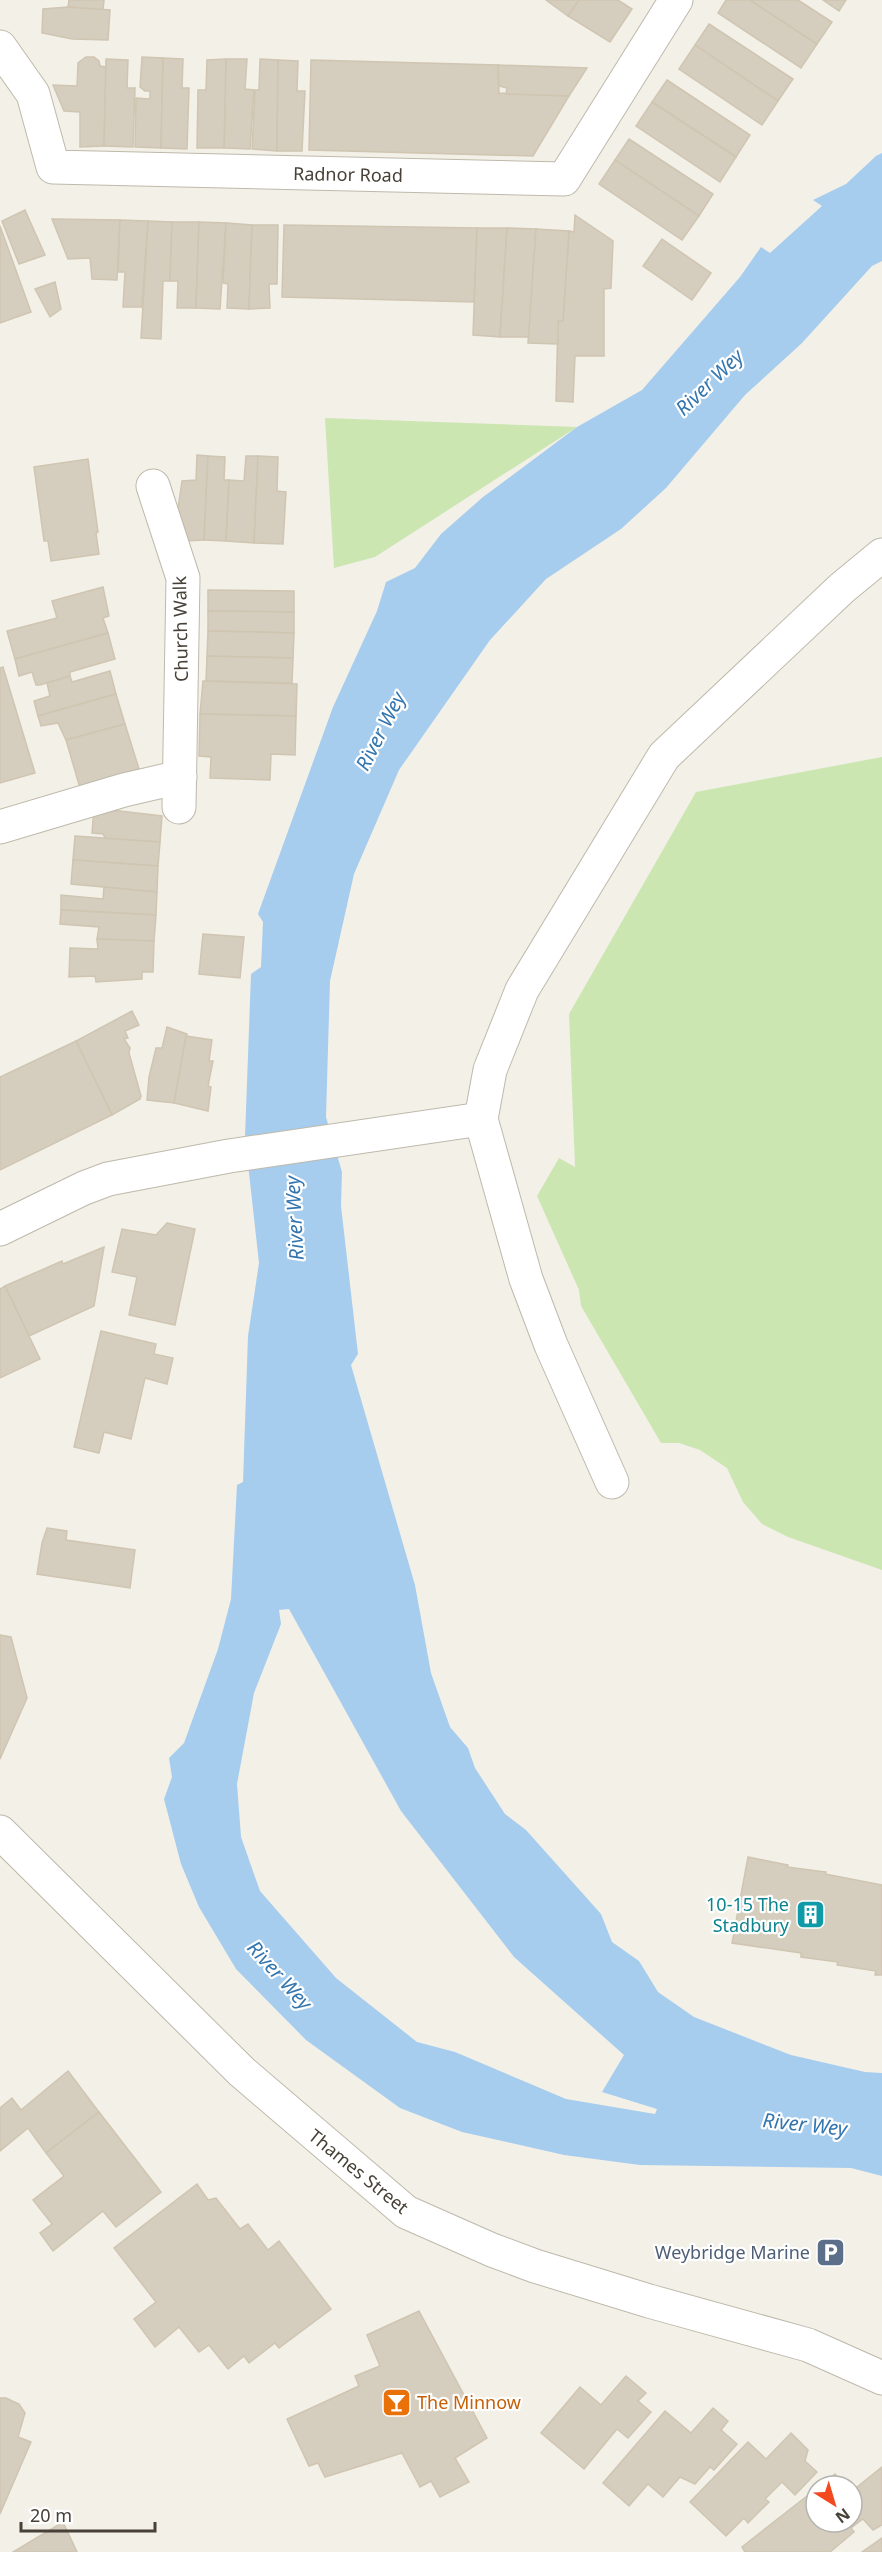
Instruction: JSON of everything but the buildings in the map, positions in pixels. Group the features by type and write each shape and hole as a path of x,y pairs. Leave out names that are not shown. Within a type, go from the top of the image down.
{"street":[{"name":"Radnor Road","path":"0,47 33,94 53,167 564,179 676,0"},
{"name":"Church Walk","path":"0,827 124,790 179,792 183,578 153,486"},
{"path":"612,1482 551,1345 526,1279 481,1119 490,1070 522,990 664,756 842,588 882,555"},
{"path":"0,1229 84,1188 108,1179 229,1156 481,1119"},
{"name":"Thames Street","path":"0,1832 242,2073 406,2212 492,2250 535,2266 650,2301 808,2344 882,2378"}],"green space":[{"path":"325,418 577,427 375,557 334,568"},
{"path":"882,757 882,1570 788,1537 762,1524 743,1502 727,1468 700,1450 679,1443 661,1443 581,1306 579,1290 537,1196 559,1158 575,1167 569,1014 696,792"}],"water":[{"name":"River Wey","path":"882,153 882,261 872,266 802,343 745,395 666,488 621,529 546,579 490,640 399,770 354,874 330,981 326,1117 342,1172 341,1206 358,1354 351,1365 415,1585 431,1673 450,1727 468,1748 475,1768 505,1814 526,1830 601,1914 612,1942 639,1961 658,1992 694,2017 791,2055 865,2072 882,2073 882,2176 851,2168 640,2165 564,2155 462,2132 400,2108 306,2040 236,1969 199,1907 181,1864 164,1799 172,1777 169,1758 184,1743 218,1649 231,1599 237,1485 243,1482 248,1336 259,1263 245,1137 251,974 261,967 263,922 258,914 333,707 377,611 386,582 415,568 441,534 483,497 577,427 642,390 740,277 761,247 770,253 822,206 813,200 846,184","holes":["289,1609 401,1811 514,1957 624,2055 602,2092 657,2109 655,2114 566,2099 455,2052 417,2042 336,1978 260,1891 241,1837 237,1784 254,1693 281,1624 279,1610"]}],"place":[{"name":"10-15 The Stadbury","path":"810,1914"},
{"name":"Weybridge Marine","path":"831,2252"},
{"name":"The Minnow","path":"396,2402"}]}
